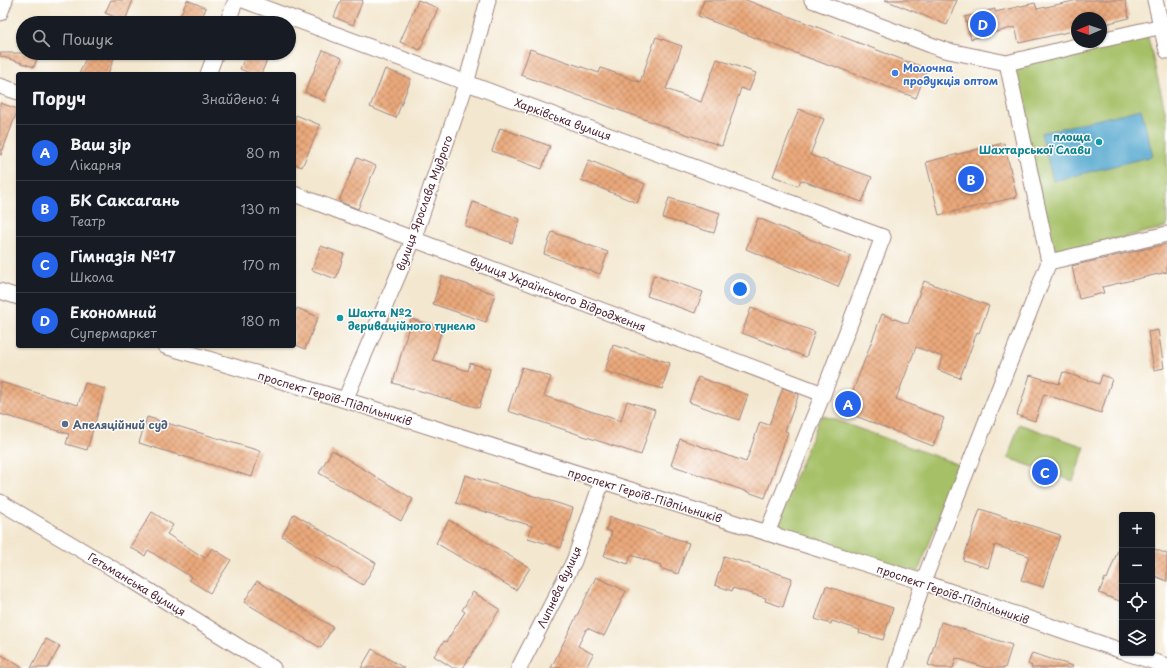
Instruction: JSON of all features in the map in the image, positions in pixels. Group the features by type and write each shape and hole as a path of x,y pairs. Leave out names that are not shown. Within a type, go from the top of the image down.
{"street":[{"path":"0,13 5,0"},
{"path":"230,16 236,0"},
{"name":"Харківська вулиця","path":"243,0 285,16"},
{"name":"вулиця Ярослава Мудрого","path":"345,400 413,240 466,84 488,0"},
{"path":"812,0 944,50 1007,63 1071,47"},
{"path":"1155,0 1164,25 1167,51"},
{"name":"Харківська вулиця","path":"296,20 883,237 823,394"},
{"path":"1107,39 1164,25"},
{"path":"209,72 213,60"},
{"path":"896,668 923,582 1049,262 1007,63"},
{"path":"0,86 16,91"},
{"name":"вулиця Українського Відродження","path":"296,195 823,394"},
{"path":"1049,262 1167,234"},
{"path":"0,291 16,296"},
{"name":"проспект Героїв-Підпільників","path":"172,348 345,400 923,582 1119,650"},
{"path":"767,533 823,394"},
{"name":"Липнева вулиця","path":"519,668 574,561 602,481"},
{"name":"Гетьманська вулиця","path":"0,502 126,577 273,668"},
{"path":"1136,656 1167,666"}],"green space":[{"path":"1147,33 1167,119 1167,227 1053,254 1010,65 1083,48 1107,48 1107,42"},
{"path":"821,415 960,465 918,572 784,533 779,525 779,516"},
{"path":"1019,424 1085,447 1073,481 1008,458"}],"water":[{"path":"1141,109 1153,156 1053,181 1041,133"}],"building":[{"path":"111,0 133,0 127,16 112,16 105,13"},
{"path":"187,0 206,8 203,16 180,16"},
{"path":"341,0 363,0 353,25 334,17"},
{"path":"418,0 438,8 420,50 400,42"},
{"path":"704,0 746,0 927,69 916,98 698,16"},
{"path":"885,0 957,0 947,25"},
{"path":"1078,0 1125,0 1129,18 1107,24 1107,12 1071,12 1071,31 1019,43 1015,27 971,39 965,17 995,9 995,12 1035,3 1037,9"},
{"path":"656,37 682,46 666,89 701,102 717,59 756,73 749,91 741,88 722,146 521,75 530,49 599,73 601,68 640,82"},
{"path":"323,50 342,58 324,101 305,92"},
{"path":"0,53 16,53 16,60 36,60 34,67 0,56"},
{"path":"85,60 113,60 109,72 80,72"},
{"path":"244,60 267,60 262,72 247,72 240,69"},
{"path":"385,69 411,79 396,118 370,107"},
{"path":"0,103 16,108 16,114 0,155"},
{"path":"799,109 824,119 810,155 872,177 862,202 801,180 798,186 773,176"},
{"path":"296,115 320,125 302,167 296,165"},
{"path":"500,128 550,146 542,169 492,151"},
{"path":"1004,143 1017,197 939,215 926,162"},
{"path":"357,158 376,166 358,209 339,201"},
{"path":"589,160 645,184 637,203 581,180"},
{"path":"669,198 720,213 714,233 663,218"},
{"path":"473,202 520,219 512,243 465,226"},
{"path":"758,218 851,256 838,287 746,249"},
{"path":"552,232 608,252 600,274 544,254"},
{"path":"1167,244 1167,272 1102,287 1104,293 1079,299 1072,266"},
{"path":"321,246 344,254 336,279 312,270"},
{"path":"654,275 703,292 695,313 647,296"},
{"path":"442,276 495,294 486,322 433,304"},
{"path":"924,281 989,306 979,333 977,332 960,378 938,370 943,357 916,347 896,399 944,418 933,446 845,412 882,314 908,324"},
{"path":"297,308 318,317 305,349 296,345"},
{"path":"751,308 815,332 806,357 742,333"},
{"path":"411,319 442,328 433,360 468,371 470,363 490,369 479,408 393,383"},
{"path":"1158,330 1164,368 1154,370 1148,332"},
{"path":"613,345 670,363 662,389 605,371"},
{"path":"522,367 551,377 544,396 621,421 627,401 655,410 641,455 508,411"},
{"path":"1063,372 1099,384 1102,375 1112,379 1101,413 1044,394 1035,421 1017,415 1030,375 1059,384"},
{"path":"698,377 748,395 739,420 689,402"},
{"name":"Апеляційний суд","path":"0,382 78,405 85,383 105,389 87,450 66,444 69,434 0,414"},
{"path":"783,388 799,394 785,431 788,432 765,498 671,465 680,439 746,462 760,422 769,425"},
{"path":"147,417 260,451 252,477 139,443"},
{"path":"332,450 413,499 401,521 319,473"},
{"path":"465,475 573,508 561,548 528,538 532,526 456,503"},
{"path":"980,509 1060,535 1043,587 1021,580 1029,556 995,545 988,568 963,560"},
{"path":"152,512 173,525 167,534 205,558 212,548 231,560 210,593 189,580 191,577 148,550 145,556 130,547"},
{"path":"294,514 376,563 363,585 282,536"},
{"path":"610,517 689,543 678,574 660,568 661,565 631,555 628,564 604,556 612,532 606,530"},
{"path":"449,520 530,568 516,590 436,543"},
{"path":"1119,547 1119,601 1099,593 1105,578 1107,579"},
{"path":"1155,549 1167,554 1167,581 1155,576"},
{"path":"724,556 792,578 783,607 765,601 766,598 733,588 732,591 715,585"},
{"path":"596,577 626,591 604,636 587,628 578,646 593,654 586,668 551,668"},
{"path":"257,581 333,627 321,648 244,602"},
{"path":"826,586 893,608 883,640 859,633 860,630 832,621 831,624 815,619"},
{"path":"473,592 500,609 463,668 453,668 434,656 444,641 446,642 465,612 462,610"},
{"path":"941,622 1012,645 1005,668 986,668 956,658 953,668 937,668 928,665"},
{"path":"46,639 60,646 48,668 31,668"},
{"path":"372,649 404,668 361,668"},
{"path":"1032,653 1073,666 1072,668 1031,668 1032,666 1028,664"},
{"path":"0,654 23,668 0,668"}],"place":[{"name":"Економний","path":"983,24"},
{"name":"Молочна продукція оптом","path":"895,73"},
{"name":"площа Шахтарської Слави","path":"1099,142"},
{"name":"БК Саксагань","path":"971,179"},
{"name":"Шахта №2 дериваційного тунелю","path":"340,318"},
{"name":"Ваш зір","path":"848,404"},
{"name":"Апеляційний суд","path":"65,424"},
{"name":"Гімназія №17","path":"1045,472"}]}
